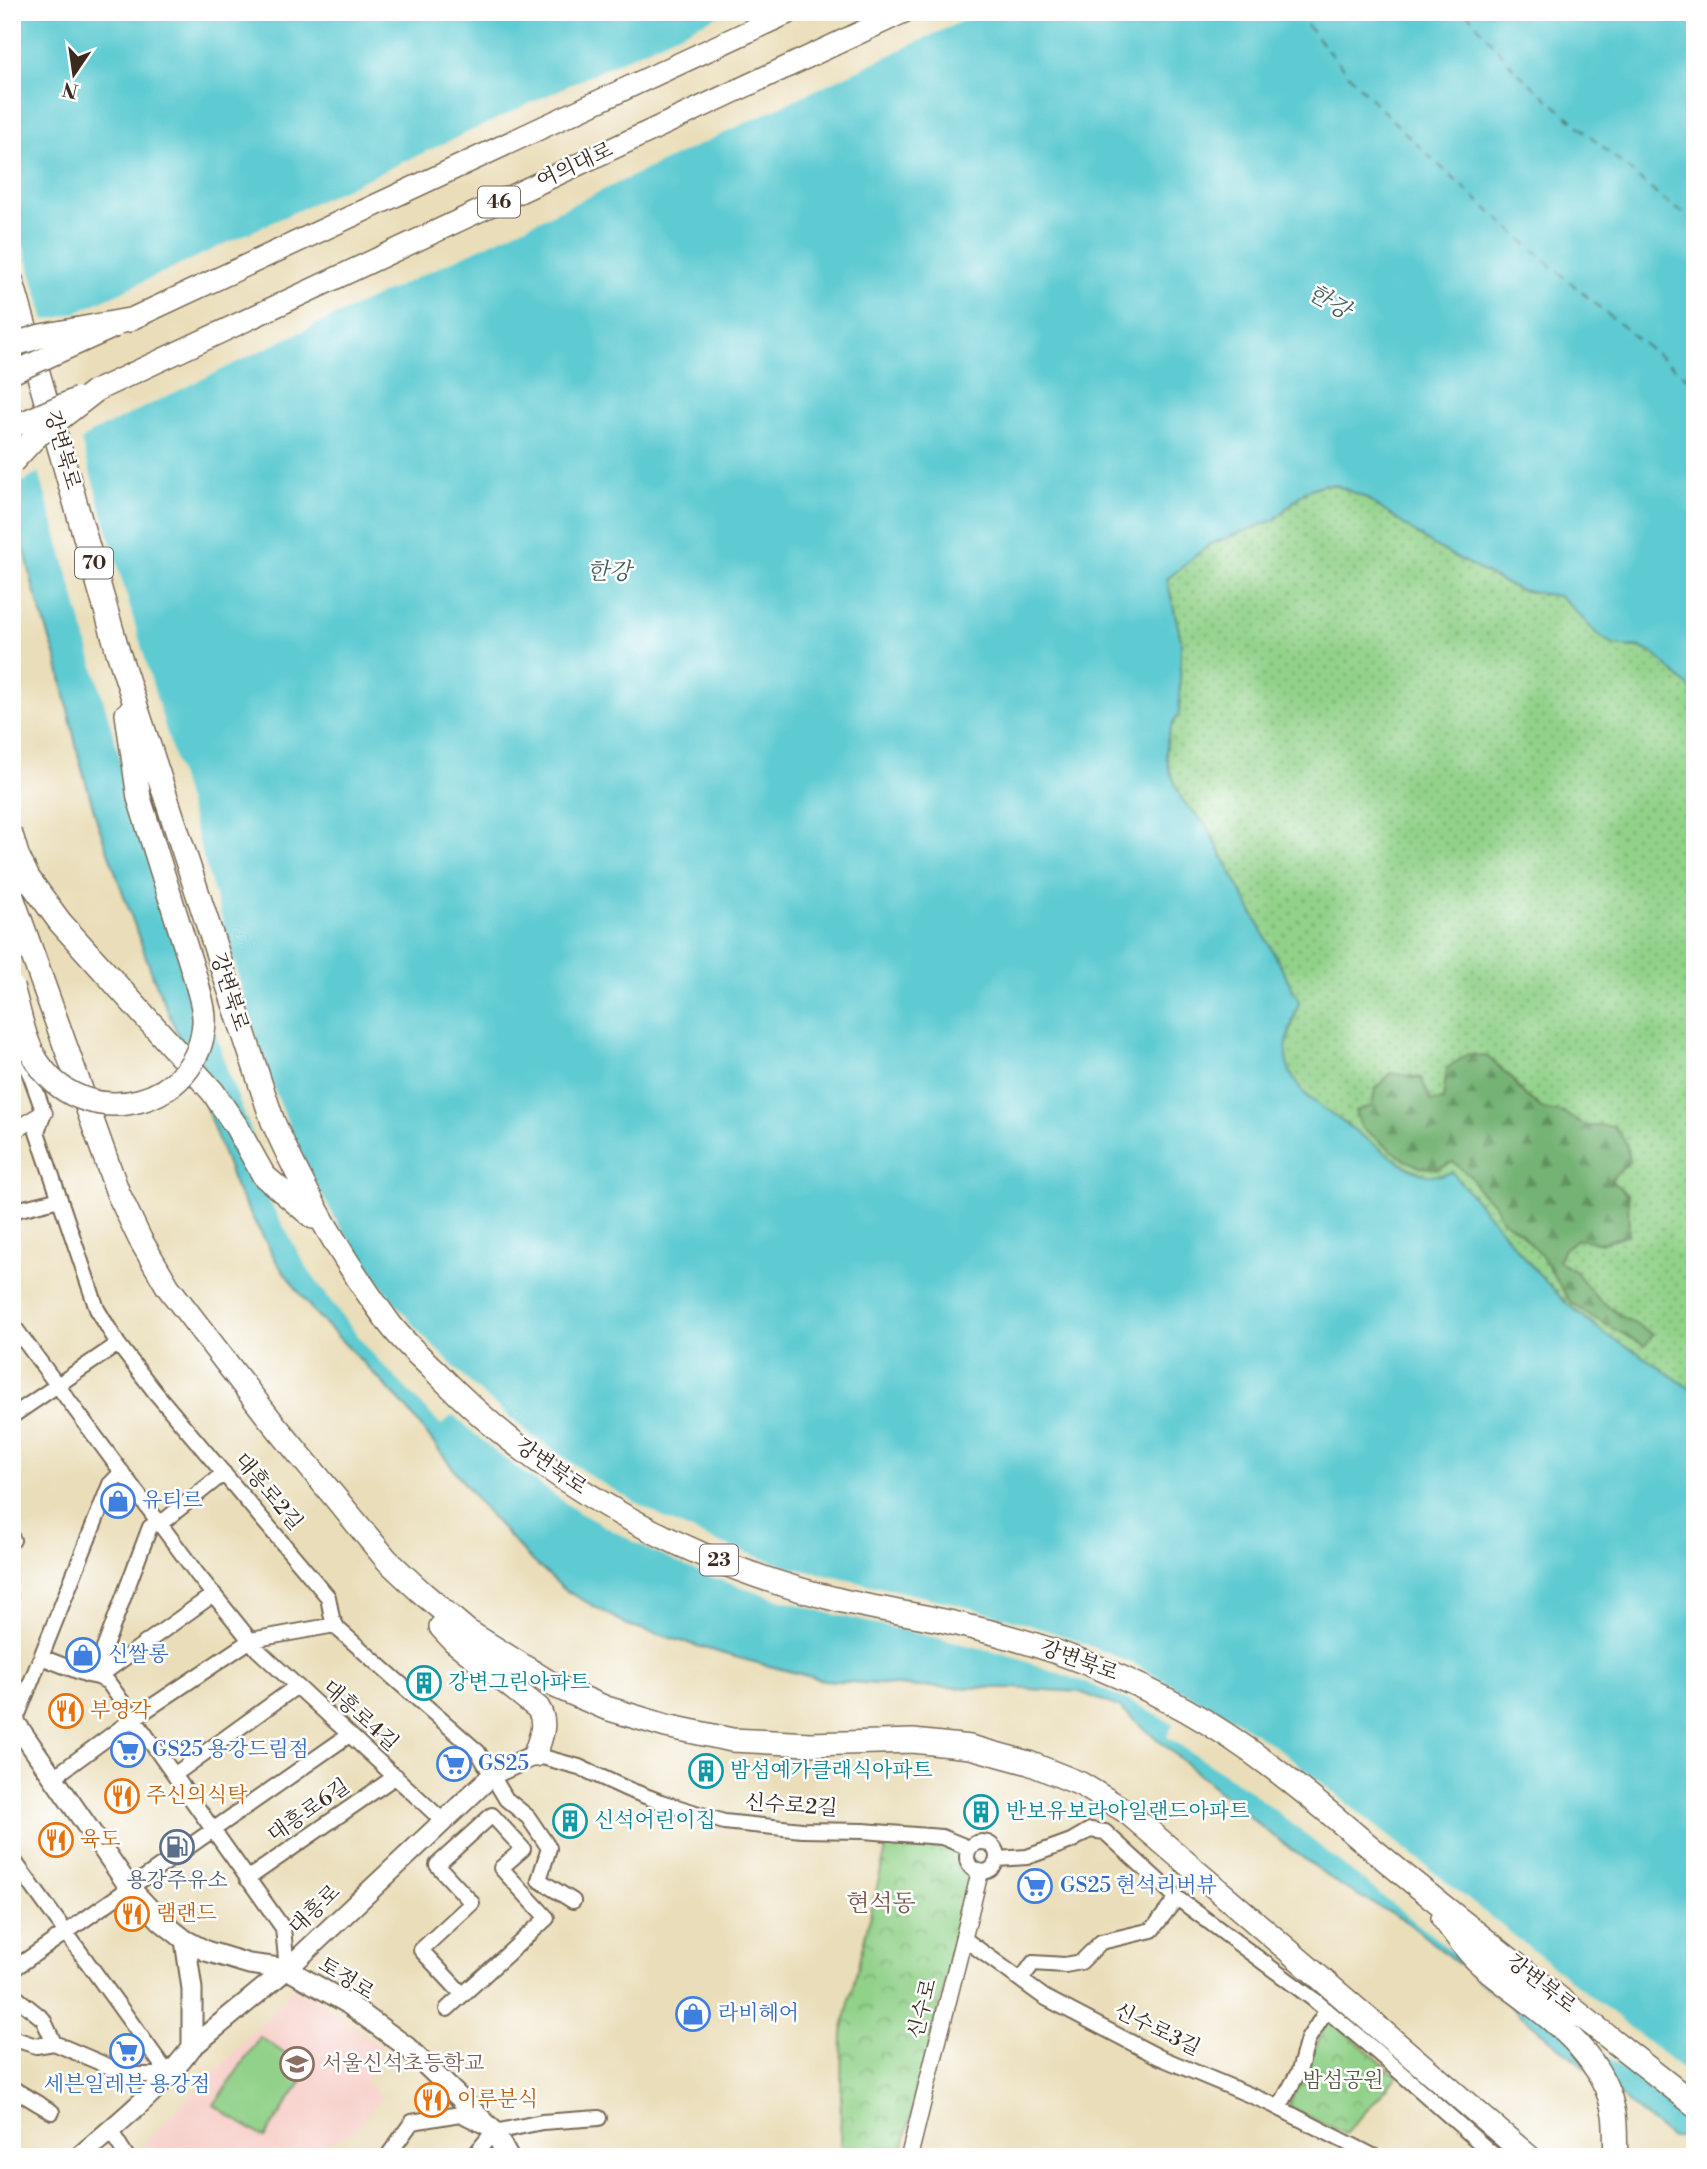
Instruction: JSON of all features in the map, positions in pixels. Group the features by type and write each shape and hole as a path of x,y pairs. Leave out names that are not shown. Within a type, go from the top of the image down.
{"highway":[{"name":"강변북로","path":"12,282 118,652 265,1100 297,1177 323,1226 392,1327 468,1405 541,1464 612,1509 688,1548 770,1580 840,1600 954,1623 1050,1648 1122,1677 1190,1712 1261,1759 1695,2105"},
{"name":"46","path":"12,345 41,336 129,320"},
{"path":"12,350 69,474"},
{"path":"12,462 40,432 95,391"},
{"path":"12,987 30,1049 41,1068 71,1093 88,1100 122,1105 157,1096 184,1074 202,1040 205,1020 202,1003 139,798 118,652"},
{"path":"12,838 28,878 60,922 213,1093 236,1126 264,1176 323,1226"},
{"path":"12,897 118,1194 162,1278 269,1418 387,1560 467,1631 555,1686 606,1708 666,1726 732,1740 810,1744 913,1741 970,1747 1029,1763 1080,1784 1127,1812 1529,2157"},
{"path":"419,1591 430,1615 454,1641 538,1708 544,1717 544,1725 535,1755"},
{"path":"1416,1885 1478,1962 1556,2024 1590,2057 1605,2082 1614,2112 1616,2157"}],"main road":[{"name":"46","path":"129,320 790,12"},
{"name":"여의대로","path":"95,391 904,12"},
{"path":"12,373 129,320"},
{"name":"46","path":"12,427 95,391"},
{"name":"토정로","path":"13,1723 54,1777 130,1888 161,1921 185,1940 206,1951 249,1964 287,1969 347,2003 407,2048 494,2132 508,2157"},
{"name":"대흥로","path":"79,2157 145,2100 192,2047 287,1969 491,1776 535,1755"},
{"path":"185,1940 192,1989 192,2047"}],"street":[{"name":"대흥로2길","path":"12,1025 44,1113 37,1132 97,1309 118,1344 155,1392 328,1597 332,1618 338,1629 478,1752 491,1776"},
{"path":"12,1132 44,1113"},
{"path":"12,1210 60,1199"},
{"name":"대흥로4길","path":"12,1324 251,1640 443,1821"},
{"path":"12,1416 118,1344"},
{"name":"토정로","path":"13,1723 110,1484 122,1472"},
{"path":"98,1677 102,1654 150,1527 160,1523 224,1473"},
{"path":"98,1677 214,1594"},
{"path":"54,1777 251,1640 335,1625"},
{"path":"41,1657 108,1682 283,1928 287,1969"},
{"path":"174,1776 297,1686"},
{"name":"대흥로6길","path":"212,1831 349,1735"},
{"name":"신수로2길","path":"535,1755 579,1767 661,1802 724,1822 802,1830 942,1837 969,1848"},
{"name":"대흥로6길","path":"247,1880 396,1776"},
{"path":"491,1776 506,1799 528,1817 549,1848 539,1880 573,1901"},
{"path":"447,2010 547,1918 501,1868 523,1849 492,1815 437,1865 472,1903 421,1950 463,1995"},
{"path":"998,1858 1027,1857 1071,1841 1090,1830 1105,1832 1177,1898 1327,2010 1496,2157"},
{"path":"12,1969 212,1831"},
{"path":"977,1842 987,1843 995,1849 998,1858 994,1867 985,1872 972,1869 967,1861 969,1848 977,1842"},
{"path":"12,1858 169,2075"},
{"name":"신수로","path":"909,2157 981,1872"},
{"path":"1021,1980 1032,1963 1065,1965 1081,1962 1101,1942 1152,1930 1177,1898"},
{"name":"신수로3길","path":"963,1938 1044,1997 1159,2057 1279,2108 1376,2157"},
{"path":"12,1994 43,2019 54,2043"},
{"path":"1279,2108 1299,2071 1308,2039 1327,2010"},
{"path":"12,2038 36,2046 54,2043 129,2075 169,2075"},
{"path":"12,2088 52,2112"},
{"path":"387,2157 412,2122 460,2114 494,2132"},
{"path":"473,2157 494,2132 542,2122 599,2118"},
{"path":"110,2130 127,2157"}],"shaded area":[{"name":"서울신석초등학교","path":"293,1988 310,1995 381,2046 365,2082 383,2096 354,2132 322,2145 314,2157 139,2157 137,2151 279,2006"}],"green space":[{"path":"1324,484 1354,492 1368,499 1432,544 1508,585 1558,596 1628,648 1638,648 1657,656 1695,693 1695,1392 1608,1336 1567,1304 1441,1176 1428,1176 1403,1165 1309,1098 1289,1073 1286,1046 1299,1001 1206,825 1182,800 1169,769 1167,741 1179,713 1181,640 1167,579 1210,544 1274,520 1305,491"},
{"path":"1468,1054 1488,1057 1526,1096 1543,1109 1564,1113 1585,1126 1614,1126 1626,1143 1630,1161 1610,1180 1628,1195 1629,1234 1602,1243 1577,1239 1564,1249 1558,1261 1576,1272 1595,1296 1621,1316 1653,1334 1645,1346 1570,1302 1541,1255 1521,1233 1500,1217 1496,1206 1478,1189 1471,1177 1453,1162 1438,1169 1420,1167 1405,1160 1361,1127 1355,1111 1372,1106 1375,1089 1391,1073 1421,1078 1431,1101 1443,1100 1447,1068"},
{"path":"887,1845 943,1847 976,1861 901,2157 840,2157 842,2032"},
{"name":"밤섬공원","path":"1329,2018 1397,2076 1346,2134 1287,2106"},
{"path":"260,2037 309,2070 264,2138 214,2105"}],"water":[{"name":"한강","path":"12,12 1695,12 1695,693 1653,653 1641,648 1614,645 1596,633 1558,596 1508,585 1433,545 1366,498 1336,485 1324,484 1305,491 1274,520 1210,544 1167,579 1181,640 1179,713 1170,729 1166,753 1169,769 1182,800 1206,825 1299,1001 1286,1052 1291,1074 1298,1085 1309,1098 1403,1165 1427,1175 1452,1172 1567,1304 1608,1336 1695,1392 1695,2137 1670,2137 1407,1922 1341,1886 1264,1829 1119,1707 1080,1692 919,1687 823,1680 628,1625 565,1590 526,1555 485,1510 405,1406 313,1311 278,1264 236,1188 185,1051 154,979 98,824 79,758 57,660 34,590 12,494"}],"pier":[{"path":"726,12 981,12 254,354 91,433 81,441 265,1067 305,1165 339,1225 381,1286 423,1336 478,1391 531,1435 598,1481 669,1521 717,1542 784,1566 943,1601 1070,1638 1134,1664 1233,1719 1276,1747 1695,2079 1695,2126 1482,1956 1473,1968 1247,1788 1167,1737 1173,1724 1132,1702 1087,1683 1002,1653 832,1614 705,1575 653,1552 578,1512 498,1454 453,1415 441,1425 370,1351 336,1308 307,1268 257,1179 253,1136 225,1064 146,797 132,801 39,472 24,482 12,475 12,328 15,327 12,318 12,208 45,320 57,318 75,313"}],"ferry route":[{"path":"1297,12 1345,71 1425,152 1601,308 1695,383"},
{"path":"1466,12 1516,71 1661,198 1695,221"}],"place":[{"name":"유티르","path":"118,1501"},
{"name":"신쌀롱","path":"83,1655"},
{"name":"강변그린아파트","path":"424,1683"},
{"name":"부영각","path":"66,1711"},
{"name":"GS25 용강드림점","path":"128,1750"},
{"name":"GS25","path":"454,1764"},
{"name":"밤섬예가클래식아파트","path":"706,1771"},
{"name":"주신의식탁","path":"122,1796"},
{"name":"반보유보라아일랜드아파트","path":"981,1812"},
{"name":"신석어린이집","path":"570,1821"},
{"name":"육도","path":"56,1840"},
{"name":"용강주유소","path":"177,1847"},
{"name":"GS25 현석리버뷰","path":"1035,1886"},
{"name":"램랜드","path":"132,1914"},
{"name":"라비헤어","path":"693,2014"},
{"name":"세븐일레븐 용강점","path":"127,2051"},
{"name":"서울신석초등학교","path":"297,2064"},
{"name":"이루분식","path":"432,2100"}],"district":[{"name":"현석동","path":"881,1904"}]}
